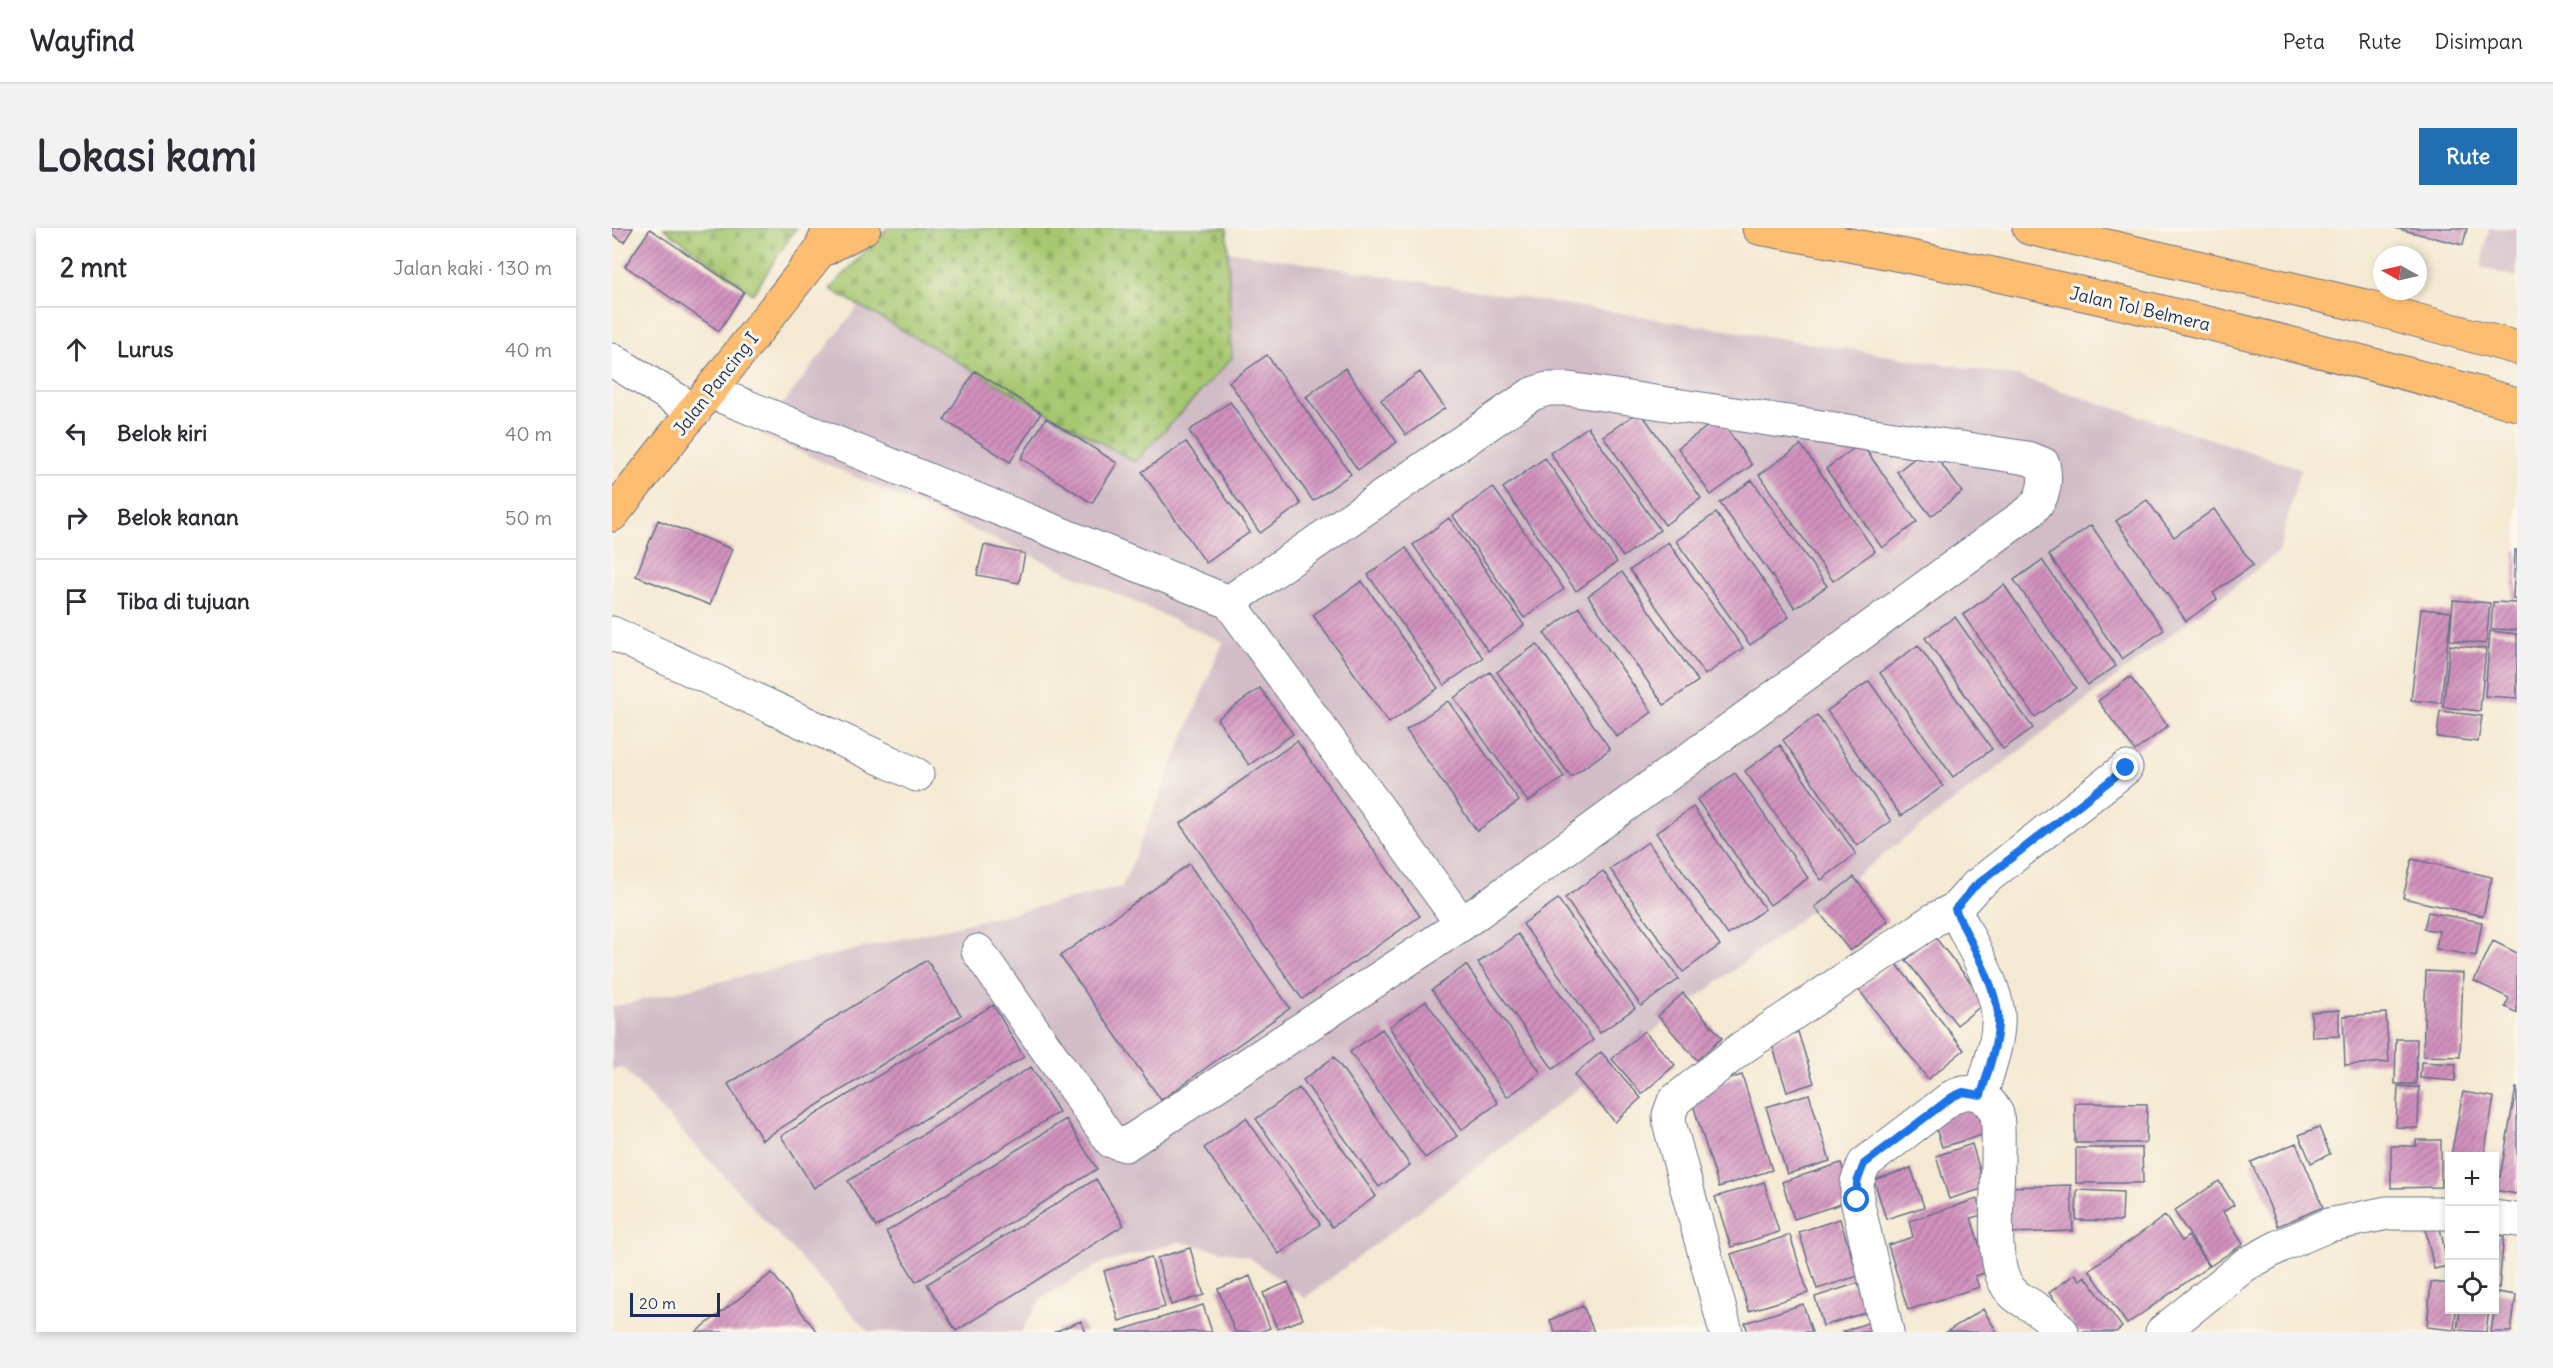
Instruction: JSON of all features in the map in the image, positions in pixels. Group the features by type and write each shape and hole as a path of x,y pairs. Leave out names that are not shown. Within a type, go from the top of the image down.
{"main road":[{"name":"Jalan Pancing I","path":"612,515 703,402 824,240 864,228"},
{"name":"Jalan Tol Belmera","path":"1759,228 2045,287 2303,347 2517,404"},
{"path":"2029,228 2365,306 2517,348"}],"street":[{"path":"612,360 703,402 1229,603 1462,924"},
{"path":"978,951 1111,1141 1125,1145 1462,924 2029,512 2038,504 2043,494 2046,476 2043,464 2027,458 1581,390 1547,389 1532,393 1229,603"},
{"path":"612,633 917,775"},
{"path":"1726,1332 1670,1126 1669,1115 1674,1101 1743,1047 1935,919 1955,909 1974,887 2126,768"},
{"path":"1955,909 1998,1012 1996,1038 1981,1095"},
{"path":"1887,1332 1857,1200 1857,1182 1864,1164 1952,1097 1963,1092 1981,1095 1992,1104 1997,1114 1999,1125 1999,1266 2006,1285 2018,1299 2050,1318 2062,1332"},
{"path":"2162,1332 2245,1265 2280,1246 2329,1225 2387,1213 2445,1213"},
{"path":"2499,1218 2517,1220"}],"shaded area":[{"path":"2489,228 2517,228 2517,278 2481,267"},
{"path":"1227,251 2016,376 2300,468 2279,552 1305,1298 1247,1256 1180,1242 1100,1264 1042,1298 1021,1332 869,1332 623,1068 612,1070 612,1007 1122,887 1223,642 760,434 859,305 1135,462 1231,358"}],"green space":[{"path":"664,228 796,228 753,294"},
{"path":"887,228 1227,228 1232,358 1135,462 830,289"}],"building":[{"path":"612,228 633,228 624,242 612,234"},
{"path":"2395,228 2467,228 2463,245"},
{"path":"650,229 744,292 719,331 625,266"},
{"path":"1267,355 1351,474 1313,501 1229,382"},
{"path":"1345,368 1397,442 1358,470 1306,397"},
{"path":"975,371 1041,413 1010,462 944,420"},
{"path":"1420,372 1445,408 1406,435 1381,400"},
{"path":"1230,402 1301,504 1260,533 1189,431"},
{"path":"1640,411 1701,498 1665,525 1603,436"},
{"path":"1046,418 1117,463 1092,503 1021,458"},
{"path":"1719,418 1752,465 1711,495 1678,448"},
{"path":"1588,427 1660,530 1623,557 1550,453"},
{"path":"1186,442 1250,532 1206,563 1142,472"},
{"path":"1861,443 1917,522 1882,548 1826,469"},
{"path":"1801,445 1875,551 1833,581 1759,475"},
{"path":"1929,447 1962,492 1931,516 1897,472"},
{"path":"1545,458 1617,562 1576,591 1503,488"},
{"path":"1752,480 1827,586 1795,608 1720,503"},
{"path":"1493,487 1564,589 1524,618 1453,516"},
{"path":"2147,500 2174,537 2214,509 2253,565 2213,593 2217,599 2186,621 2116,521"},
{"path":"1716,513 1789,617 1750,645 1676,541"},
{"path":"1449,518 1524,625 1488,651 1413,545"},
{"path":"658,520 732,549 710,605 636,576"},
{"path":"2091,525 2164,630 2122,659 2049,555"},
{"path":"1668,542 1743,648 1705,675 1630,570"},
{"path":"984,545 1025,554 1019,583 977,575"},
{"path":"1406,548 1483,658 1444,685 1368,575"},
{"path":"2515,550 2517,550 2517,600 2513,599"},
{"path":"2042,560 2116,666 2088,685 2014,580"},
{"path":"1622,572 1698,681 1664,705 1588,596"},
{"path":"1362,581 1438,688 1389,723 1313,615"},
{"path":"2004,585 2076,688 2035,717 1963,615"},
{"path":"2453,600 2490,603 2486,644 2450,640"},
{"path":"2493,602 2517,603 2517,630 2491,629"},
{"path":"1579,607 1652,712 1617,737 1544,633"},
{"path":"2421,609 2451,612 2441,703 2411,700"},
{"path":"1955,617 2033,728 2003,749 1925,638"},
{"path":"2490,631 2517,634 2517,698 2485,696"},
{"path":"1537,644 1610,749 1571,777 1497,672"},
{"path":"1918,645 1992,749 1953,777 1880,673"},
{"path":"2450,645 2486,649 2480,711 2443,707"},
{"path":"1490,672 1564,777 1528,802 1454,698"},
{"path":"2130,677 2168,726 2135,751 2098,701"},
{"path":"1869,681 1943,786 1901,816 1827,711"},
{"path":"1260,688 1293,734 1249,765 1217,719"},
{"path":"1448,701 1519,801 1477,831 1406,730"},
{"path":"2440,711 2482,716 2478,742 2437,737"},
{"path":"1817,715 1891,821 1857,846 1783,740"},
{"path":"1297,741 1420,916 1302,999 1180,824"},
{"path":"1780,745 1856,854 1821,880 1745,771"},
{"path":"1735,773 1808,878 1770,905 1697,800"},
{"path":"1693,807 1765,909 1728,935 1656,833"},
{"path":"1648,842 1720,945 1683,972 1610,869"},
{"path":"2412,859 2492,877 2483,916 2403,898"},
{"path":"1189,864 1290,1008 1161,1100 1060,956"},
{"path":"1603,871 1679,979 1641,1006 1565,898"},
{"path":"1854,877 1888,921 1850,951 1815,907"},
{"path":"1558,899 1635,1008 1600,1033 1523,924"},
{"path":"2428,912 2482,922 2476,956 2436,949 2439,931 2424,929"},
{"path":"1518,934 1593,1040 1553,1069 1478,963"},
{"path":"1935,937 1986,1002 1957,1025 1906,960"},
{"path":"2493,941 2517,953 2517,1013 2505,1007 2509,998 2474,981"},
{"path":"927,960 961,1015 762,1140 728,1084"},
{"path":"1895,962 1964,1050 1928,1079 1859,990"},
{"path":"1466,965 1541,1073 1507,1097 1432,990"},
{"path":"2426,971 2463,973 2460,1057 2423,1056"},
{"path":"1683,993 1722,1038 1697,1060 1658,1016"},
{"path":"1426,1001 1498,1103 1461,1130 1389,1027"},
{"path":"993,1005 1024,1057 814,1188 781,1136"},
{"path":"2339,1010 2339,1036 2312,1037 2311,1012"},
{"path":"2386,1013 2389,1062 2345,1065 2343,1016"},
{"path":"1382,1029 1457,1136 1425,1158 1350,1052"},
{"path":"1644,1031 1675,1065 1642,1094 1612,1059"},
{"path":"1798,1032 1814,1083 1787,1092 1771,1041"},
{"path":"2396,1039 2417,1039 2416,1084 2395,1084"},
{"path":"1601,1052 1641,1098 1615,1122 1574,1075"},
{"path":"1334,1057 1410,1165 1379,1187 1303,1080"},
{"path":"2421,1062 2456,1064 2455,1081 2420,1078"},
{"path":"1031,1067 1059,1112 876,1227 848,1181"},
{"path":"1742,1075 1772,1170 1719,1187 1689,1092"},
{"path":"2398,1086 2419,1087 2418,1128 2396,1127"},
{"path":"1299,1088 1376,1196 1332,1227 1256,1119"},
{"path":"2517,1088 2517,1194 2499,1191"},
{"path":"2463,1092 2494,1097 2485,1152 2452,1152"},
{"path":"1809,1094 1830,1161 1787,1174 1766,1107"},
{"path":"2075,1103 2147,1104 2146,1143 2075,1143"},
{"path":"1977,1105 1986,1134 1942,1147 1933,1119"},
{"path":"1246,1118 1320,1224 1279,1254 1204,1148"},
{"path":"1066,1119 1097,1169 916,1282 886,1232"},
{"path":"2319,1127 2330,1154 2311,1163 2299,1135"},
{"path":"2416,1140 2441,1140 2441,1187 2391,1188 2391,1146 2416,1146"},
{"path":"2296,1143 2323,1207 2278,1226 2251,1162"},
{"path":"1972,1144 1985,1188 1949,1199 1936,1156"},
{"path":"2076,1148 2142,1148 2143,1183 2076,1183"},
{"path":"1841,1163 1853,1200 1794,1219 1782,1182"},
{"path":"1911,1168 1924,1207 1886,1219 1874,1180"},
{"path":"1096,1179 1124,1225 956,1331 927,1284"},
{"path":"2219,1181 2234,1205 2223,1212 2243,1244 2210,1266 2174,1211"},
{"path":"1764,1182 1779,1232 1731,1247 1715,1197"},
{"path":"2071,1185 2073,1231 2009,1233 2007,1187"},
{"path":"2077,1190 2123,1192 2122,1221 2076,1220"},
{"path":"1977,1199 1982,1215 1971,1218 1988,1272 1975,1276 1979,1287 1908,1310 1888,1245 1913,1237 1909,1221"},
{"path":"2165,1216 2182,1241 2188,1236 2209,1266 2127,1324 2089,1270"},
{"path":"1840,1219 1858,1276 1817,1289 1799,1232"},
{"path":"2439,1223 2445,1252 2445,1267 2434,1269 2425,1227"},
{"path":"1790,1235 1808,1293 1749,1311 1731,1254"},
{"path":"2499,1236 2504,1236 2499,1288"},
{"path":"1190,1248 1204,1295 1171,1305 1157,1258"},
{"path":"1151,1257 1165,1307 1119,1321 1104,1271"},
{"path":"772,1273 817,1332 696,1332"},
{"path":"2075,1274 2080,1280 2085,1276 2122,1327 2116,1332 2078,1332 2049,1293"},
{"path":"1250,1276 1270,1328 1260,1332 1235,1332 1218,1289"},
{"path":"1288,1282 1303,1319 1277,1329 1263,1293"},
{"path":"2431,1282 2445,1283 2445,1314 2456,1314 2454,1330 2427,1327"},
{"path":"1858,1283 1867,1312 1823,1326 1815,1297"},
{"path":"2499,1292 2516,1295 2511,1332 2491,1332 2494,1314 2499,1314"},
{"path":"1803,1304 1812,1332 1748,1332 1745,1323"},
{"path":"1203,1305 1212,1332 1118,1332 1118,1331"},
{"path":"1583,1306 1594,1332 1555,1332 1550,1320"},
{"path":"1983,1309 1997,1332 1946,1332"},
{"path":"2459,1314 2488,1314 2486,1332 2457,1330"},
{"path":"1081,1321 1086,1332 1054,1332"},
{"path":"1873,1321 1877,1332 1841,1332"}],"route":[{"path":"1857,1200 1857,1182 1864,1164 1952,1097 1972,1091 1981,1095 1996,1038 1998,1012 1955,909 1974,887 2126,768"}]}
